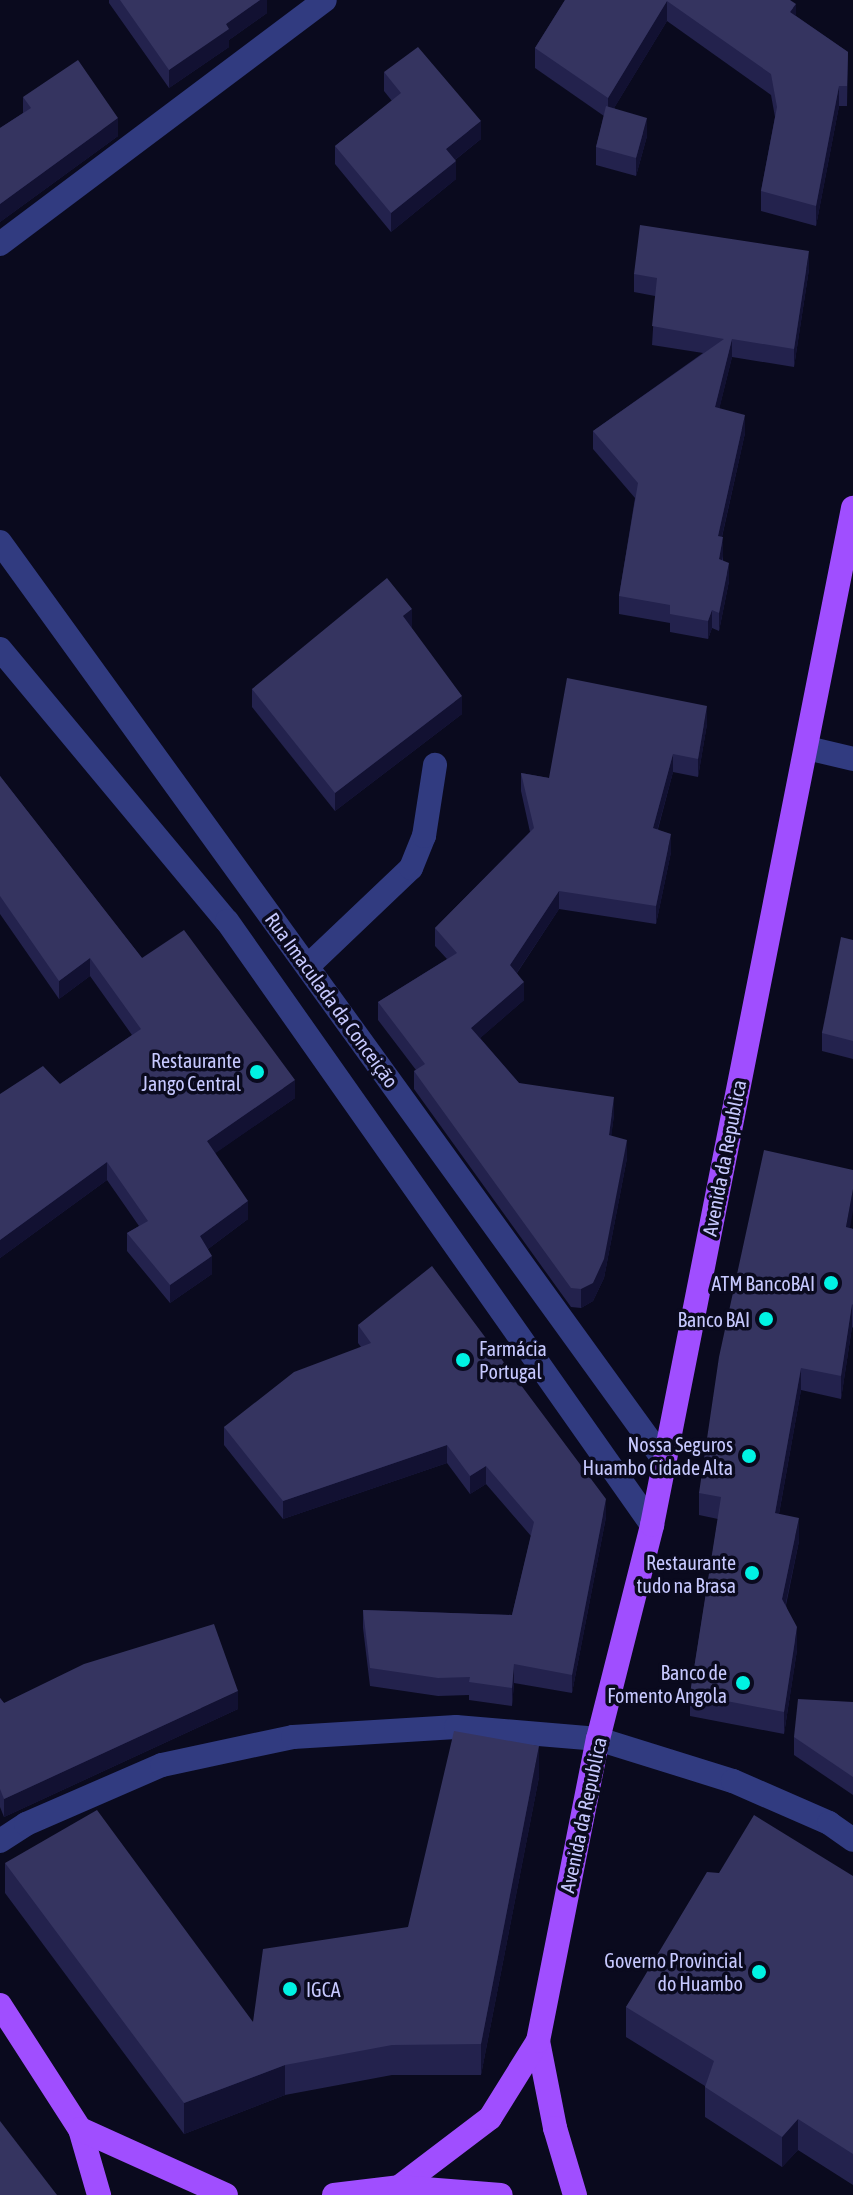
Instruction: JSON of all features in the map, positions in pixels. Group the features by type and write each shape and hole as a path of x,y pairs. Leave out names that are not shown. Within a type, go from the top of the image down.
{"main road":[{"name":"Avenida da Republica","path":"538,2041 598,1739 652,1525 853,508"},
{"path":"2,2014 80,2129 99,2195"},
{"path":"399,2187 490,2118 538,2041"},
{"path":"538,2041 555,2128 575,2195"},
{"path":"80,2129 226,2195"},
{"path":"334,2195 399,2187 501,2195"}],"street":[{"path":"0,244 325,0"},
{"name":"Rua Imaculada da Conceição","path":"0,542 663,1459"},
{"name":"Rua Imaculada da Conceição","path":"0,649 227,921 652,1525"},
{"path":"807,748 853,759"},
{"path":"308,966 411,868 424,836 435,765"},
{"path":"0,1841 26,1824 162,1765 293,1737 456,1727 598,1739 733,1781 829,1823 853,1840"}],"building":[{"path":"120,0 260,0 226,24 229,29 169,70"},
{"path":"565,0 790,0 796,4 790,12 848,52 847,86 839,86 816,206 761,191 777,107 771,74 667,1 608,98 535,48"},
{"path":"418,47 481,121 446,149 456,161 391,213 335,146 401,93 384,72"},
{"path":"78,60 118,118 0,204 0,128 31,108 23,97"},
{"path":"606,106 647,118 636,158 596,147"},
{"path":"640,225 809,251 794,349 732,339 715,407 745,415 718,536 723,537 719,559 729,563 719,613 712,610 708,621 670,614 670,605 619,596 638,483 593,431 724,339 652,326 657,278 634,274"},
{"path":"387,578 412,609 403,616 462,696 335,793 252,689"},
{"path":"567,678 707,706 698,759 673,754 653,828 671,834 656,906 559,891 510,965 524,982 471,1028 519,1083 614,1097 609,1135 627,1140 604,1259 593,1283 581,1289 571,1288 414,1071 425,1064 378,1002 457,953 435,928 534,828 521,773 549,778"},
{"path":"0,776 142,958 184,930 295,1080 207,1141 248,1201 200,1236 212,1256 170,1285 127,1233 148,1221 107,1162 0,1240 0,1094 43,1066 60,1084 141,1029 90,958 59,981 0,896"},
{"path":"841,937 853,940 853,1041 822,1033"},
{"path":"764,1150 853,1170 846,1227 853,1229 853,1305 841,1376 801,1368 775,1513 799,1518 782,1599 797,1627 784,1712 690,1694 721,1497 699,1493 719,1357"},
{"path":"432,1266 606,1499 572,1675 514,1664 512,1688 469,1682 470,1677 438,1678 370,1668 363,1610 512,1615 534,1522 486,1466 470,1476 447,1445 283,1501 224,1427 294,1372 371,1343 358,1325"},
{"path":"214,1624 238,1691 4,1799 0,1789 0,1698 4,1703 84,1664"},
{"path":"798,1699 853,1702 853,1777 794,1737"},
{"path":"454,1731 539,1746 481,2044 392,2045 285,2065 184,2103 5,1863 97,1810 253,2022 263,1949 408,1927"},
{"name":"Governo Provincial do Huambo","path":"754,1815 853,1876 853,2154 798,2119 782,2137 705,2087 714,2061 626,2007 707,1872 719,1873"},
{"path":"0,2121 57,2195 0,2195"}],"place":[{"name":"Restaurante Jango Central","path":"257,1072"},
{"name":"ATM BancoBAI","path":"831,1283"},
{"name":"Banco BAI","path":"766,1319"},
{"name":"Farmácia Portugal","path":"463,1360"},
{"name":"Nossa Seguros Huambo Cidade Alta","path":"749,1456"},
{"name":"Restaurante tudo na Brasa","path":"752,1573"},
{"name":"Banco de Fomento Angola","path":"743,1683"},
{"name":"Governo Provincial do Huambo","path":"759,1972"},
{"name":"IGCA","path":"290,1989"}]}
